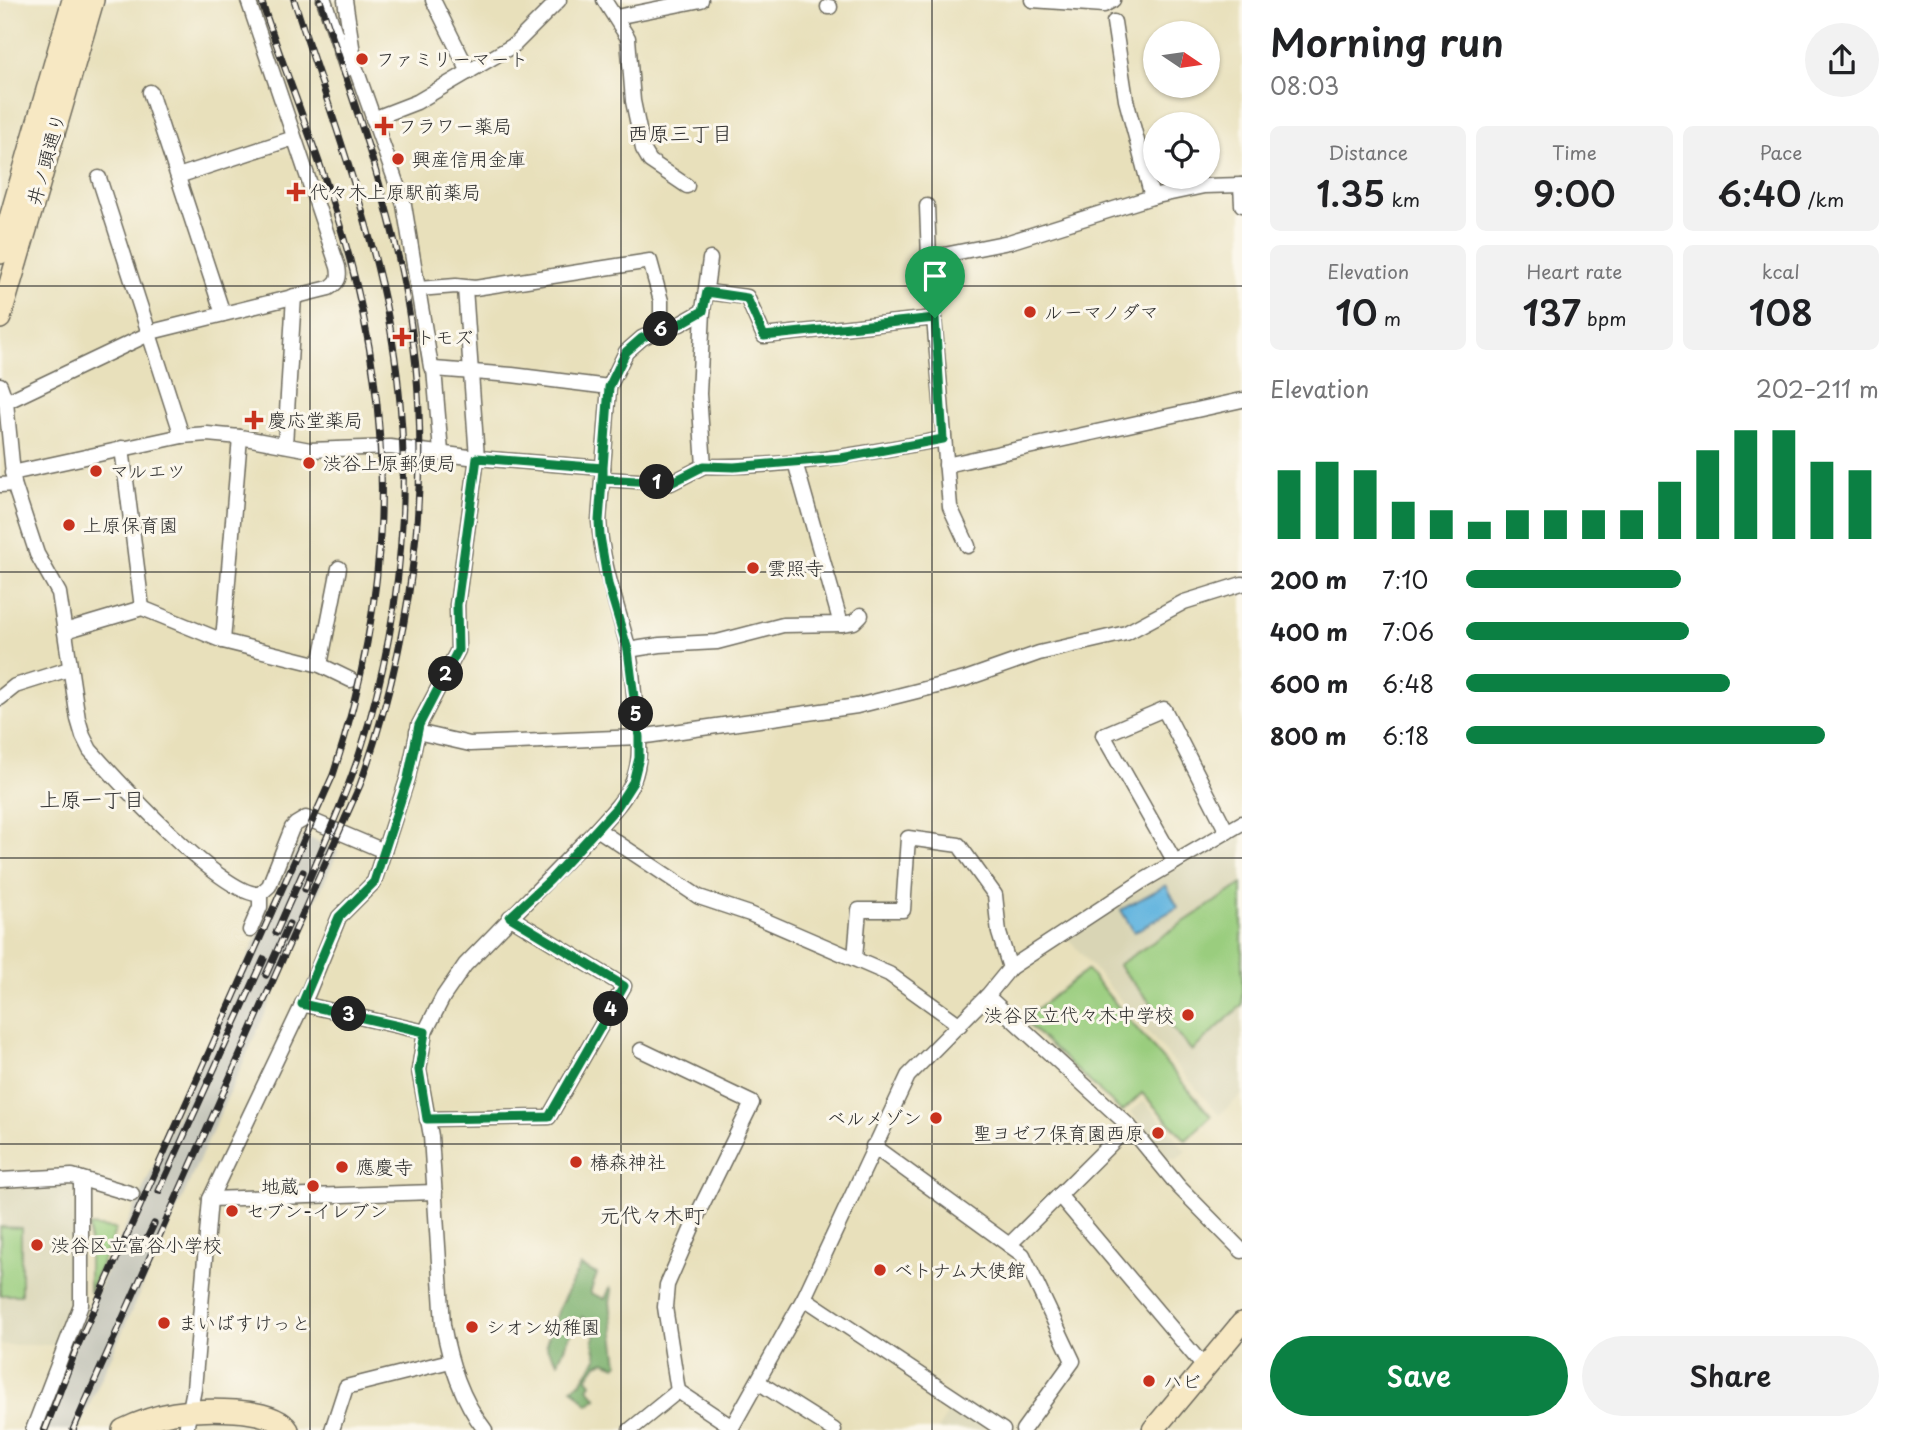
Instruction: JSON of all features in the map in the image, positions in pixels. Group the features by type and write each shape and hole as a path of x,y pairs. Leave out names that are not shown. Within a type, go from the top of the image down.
{"main road":[{"name":"井ノ頭通り","path":"0,253 73,0"},
{"name":"井ノ頭通り","path":"0,318 93,0"},
{"path":"1153,1430 1242,1323"},
{"path":"123,1430 143,1421 188,1421 235,1412 285,1425"}],"street":[{"path":"6,402 155,331 329,288 337,282 340,274 248,0"},
{"path":"324,0 347,69"},
{"path":"345,0 352,54 404,205 431,367 434,369 441,452"},
{"path":"433,0 469,72"},
{"path":"373,119 417,102 514,45 559,0"},
{"path":"589,0 604,1 628,38 633,101 643,149 650,161 687,186"},
{"path":"616,17 699,0"},
{"path":"1032,0 1104,5 1113,0"},
{"path":"1114,22 1126,100 1152,197"},
{"path":"150,92 223,314"},
{"path":"178,176 295,138"},
{"path":"99,178 182,436"},
{"path":"929,258 1009,242 1152,197 1204,186 1241,185 1242,205"},
{"path":"927,206 950,507 968,546"},
{"path":"704,466 699,394 703,311 710,259"},
{"path":"418,289 475,288 650,261 661,301 661,329"},
{"path":"188,1421 194,1389 210,1199 302,1004 339,917 374,882 408,778 417,732 458,650 457,605 477,458 465,288"},
{"path":"707,292 747,298 764,336 935,318"},
{"path":"285,445 294,296"},
{"path":"485,1430 468,1406 450,1361 443,1325 435,1192 419,1070 425,1032 443,997 465,965 597,829 617,807 633,782 639,758 639,737 628,650 608,584 600,536 609,387 626,352 642,338 680,324 703,311"},
{"path":"434,369 609,387"},
{"path":"0,385 6,402 9,481 37,554 59,593 78,719 90,750 200,860 248,893 260,894 269,886 292,828 306,818 384,851"},
{"path":"946,466 1242,400"},
{"path":"9,481 122,448 206,434 240,437 310,450 372,446 441,452 671,483 704,466 734,467 841,458 943,439"},
{"path":"223,641 240,437"},
{"path":"122,448 142,608"},
{"path":"795,462 841,624"},
{"path":"320,666 339,568"},
{"path":"417,732 470,744 639,737 857,706 965,679 1039,653 1126,633 1184,602 1242,584"},
{"path":"65,631 142,608 223,641 320,666 351,680"},
{"path":"628,650 660,645 717,642 783,625 841,624 853,622 861,615"},
{"path":"0,698 15,686 69,669"},
{"path":"1175,862 1104,735 1164,709 1227,832"},
{"path":"641,1050 752,1103 701,1207 667,1285 664,1307 678,1391 732,1427 804,1298 908,1076 987,996 1010,968 1175,862 1242,823"},
{"path":"597,829 699,897 750,914 889,974 960,1024"},
{"path":"855,958 859,910 903,910 908,838 959,845 995,895 999,933 1010,968"},
{"path":"250,930 260,907 260,894"},
{"path":"427,1119 549,1117 624,986 510,917"},
{"path":"987,996 1129,1126 1179,1187 1242,1251"},
{"path":"302,1004 425,1032"},
{"path":"1009,1245 1129,1126"},
{"path":"873,1146 1023,1255 1073,1361 1023,1430"},
{"path":"0,1180 72,1176 132,1194"},
{"path":"33,1430 80,1305 81,1179"},
{"path":"210,1199 435,1192"},
{"path":"1059,1195 1205,1368"},
{"path":"804,1298 1003,1430"},
{"path":"332,1430 346,1387 450,1361"},
{"path":"758,1382 834,1430"},
{"path":"630,1430 678,1391"},
{"path":"285,1425 302,1430"}],"shaded area":[{"name":"渋谷区立代々木中学校","path":"1242,830 1242,1095 1219,1115 1066,936 1105,910"},
{"path":"303,835 338,851 78,1430 39,1430 73,1344"},
{"name":"聖ヨゼフ保育園西原","path":"1144,1101 1186,1151 1175,1160 1172,1157 1168,1160 1131,1112"},
{"name":"渋谷区立富谷小学校","path":"74,1184 73,1303 58,1345 0,1345 0,1188"},
{"path":"953,1405 988,1427 987,1430 937,1430"}],"green space":[{"path":"1242,884 1242,1005 1192,1051 1118,965"},
{"path":"1087,970 1211,1116 1186,1140 1142,1093 1122,1112 1023,1020"},
{"path":"89,1226 116,1229 89,1293"},
{"path":"0,1227 21,1228 21,1295 0,1295"},
{"path":"580,1266 597,1274 590,1293 605,1299 610,1288 612,1291 610,1302 618,1364 616,1366 604,1361 597,1364 587,1378 591,1383 588,1388 597,1398 588,1405 572,1388 581,1382 597,1358 593,1343 597,1327 582,1317 558,1362 546,1344 559,1308"}],"water":[{"path":"1166,885 1178,907 1134,932 1121,910"}],"railway":[{"path":"45,1430 77,1347 333,775 352,710 376,583 381,519 381,455 376,391 365,326 350,260 330,194 261,0"},
{"path":"294,0 352,176 381,283 400,400 403,459 398,578 376,695 354,769 305,889"},
{"path":"73,1430 360,785 396,661 408,598 420,471 419,407 413,343 403,279 386,208 366,138 320,0"},
{"path":"276,933 303,872"},
{"path":"266,975 289,924"},
{"path":"159,1191 264,959"},
{"path":"142,1249 154,1224"}],"place":[{"name":"ファミリーマート","path":"362,59"},
{"name":"フラワー薬局","path":"384,126"},
{"name":"興産信用金庫","path":"398,159"},
{"name":"代々木上原駅前薬局","path":"296,192"},
{"name":"ルーマノダマ","path":"1030,312"},
{"name":"トモズ","path":"402,337"},
{"name":"慶応堂薬局","path":"254,420"},
{"name":"渋谷上原郵便局","path":"309,463"},
{"name":"マルエツ","path":"96,471"},
{"name":"上原保育園","path":"69,525"},
{"name":"雲照寺","path":"753,568"},
{"name":"渋谷区立代々木中学校","path":"1188,1015"},
{"name":"ベルメゾン","path":"936,1118"},
{"name":"聖ヨゼフ保育園西原","path":"1158,1133"},
{"name":"椿森神社","path":"576,1162"},
{"name":"應慶寺","path":"342,1167"},
{"name":"地蔵","path":"313,1186"},
{"name":"セブン-イレブン","path":"232,1211"},
{"name":"渋谷区立富谷小学校","path":"37,1245"},
{"name":"ベトナム大使館","path":"880,1270"},
{"name":"まいばすけっと","path":"164,1323"},
{"name":"シオン幼稚園","path":"472,1327"},
{"name":"ハビ","path":"1149,1381"}],"district":[{"name":"西原三丁目","path":"680,134"},
{"name":"上原一丁目","path":"92,800"},
{"name":"元代々木町","path":"652,1216"}],"route":[{"path":"935,318 764,336 747,298 707,292 703,311 680,324 642,338 626,352 609,387 603,479 599,521 608,584 628,650 639,737 639,758 633,782 617,807 550,880 510,917 624,986 549,1117 427,1119 419,1070 425,1032 302,1004 339,917 374,882 398,813 419,725 458,650 457,605 477,458 603,468 603,479 671,483 704,466 734,467 841,458 943,439 935,318"}]}
